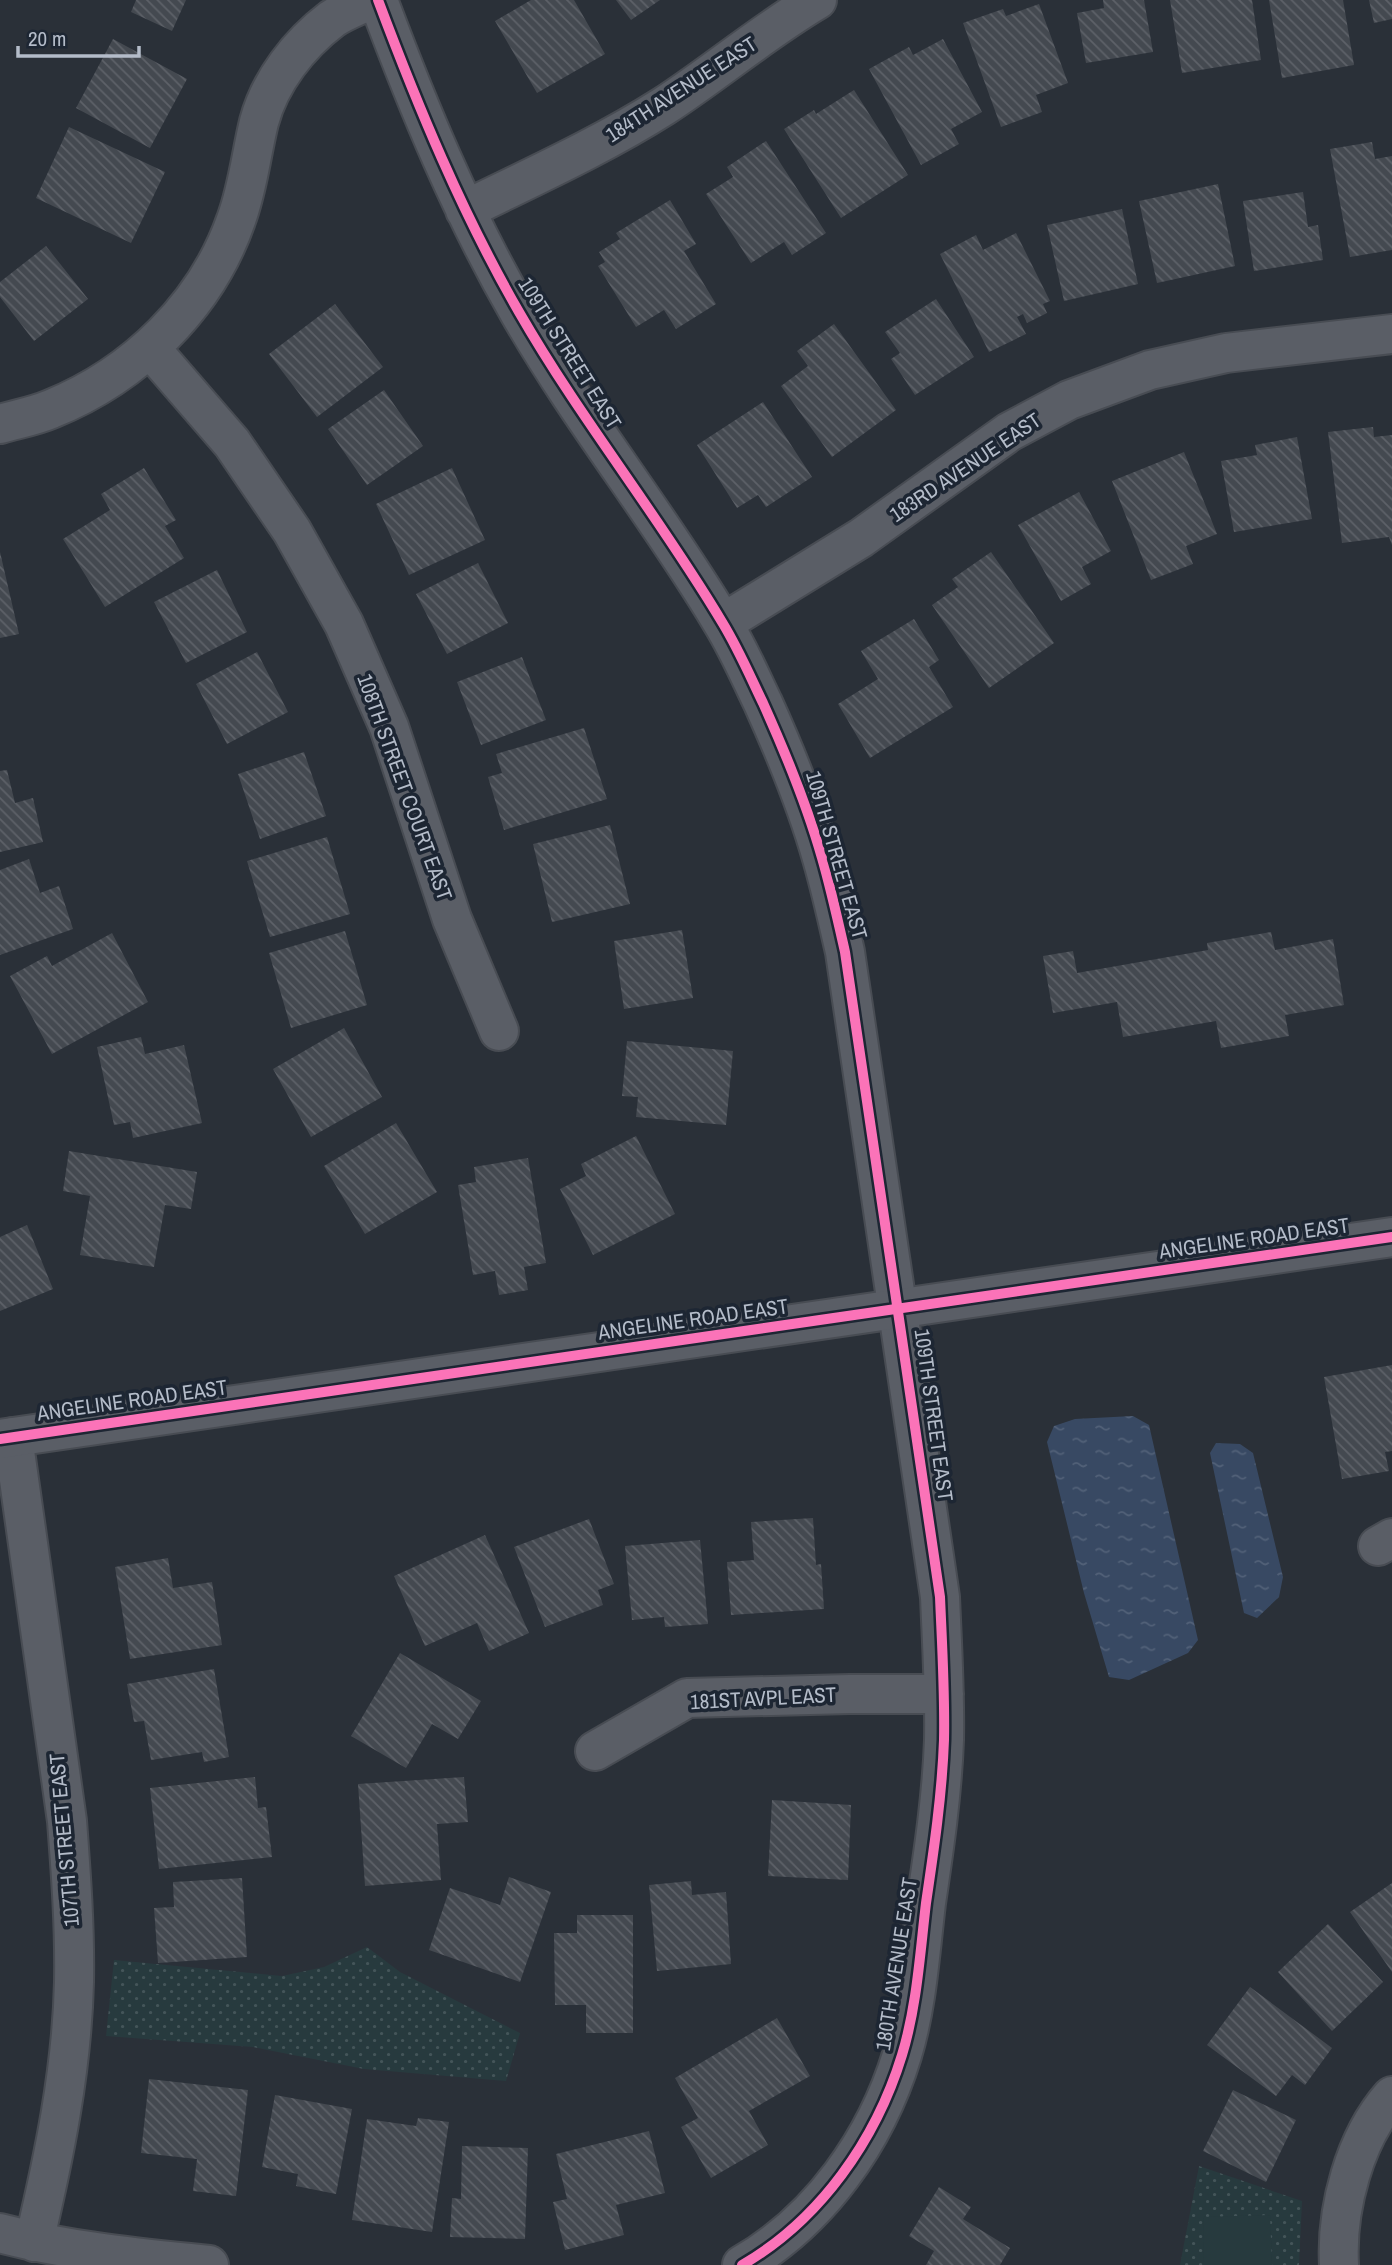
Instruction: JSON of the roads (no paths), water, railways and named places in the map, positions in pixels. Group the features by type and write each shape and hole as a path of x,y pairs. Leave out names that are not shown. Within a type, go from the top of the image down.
{"street":[{"path":"0,424 50,410 96,387 150,348 187,308 217,264 236,221 249,176 260,120 276,81 302,45 334,18 370,0"},
{"name":"109TH STREET EAST","path":"378,0 410,87 465,210 519,313 577,406 667,534 723,623 744,661 792,766 822,858 845,952 940,1597 944,1694"},
{"name":"184TH AVENUE EAST","path":"465,210 664,106 817,0"},
{"name":"183RD AVENUE EAST","path":"723,623 861,538 1009,432 1069,400 1150,370 1226,354 1392,334"},
{"name":"108TH STREET COURT EAST","path":"150,348 232,443 292,531 344,624 389,727 452,919 499,1031"},
{"name":"ANGELINE ROAD EAST","path":"6,1438 1392,1237"},
{"name":"107TH STREET EAST","path":"6,1438 67,1821 72,1878 74,1983 67,2072 54,2159 17,2238"},
{"name":"181ST AVPL EAST","path":"595,1751 687,1699 944,1694"},
{"name":"180TH AVENUE EAST","path":"742,2265 760,2255 795,2226 827,2194 861,2148 883,2108 902,2054 914,1997 938,1816 944,1694"},
{"path":"1339,2265 1337,2236 1354,2165 1367,2132 1392,2096"},
{"path":"17,2238 123,2256 209,2265"}],"water":[{"path":"1133,1416 1149,1425 1198,1640 1188,1653 1129,1680 1109,1677 1084,1593 1047,1442 1054,1426 1075,1419"},
{"path":"1216,1443 1240,1444 1253,1453 1283,1577 1279,1597 1257,1618 1244,1613 1210,1453"}]}
